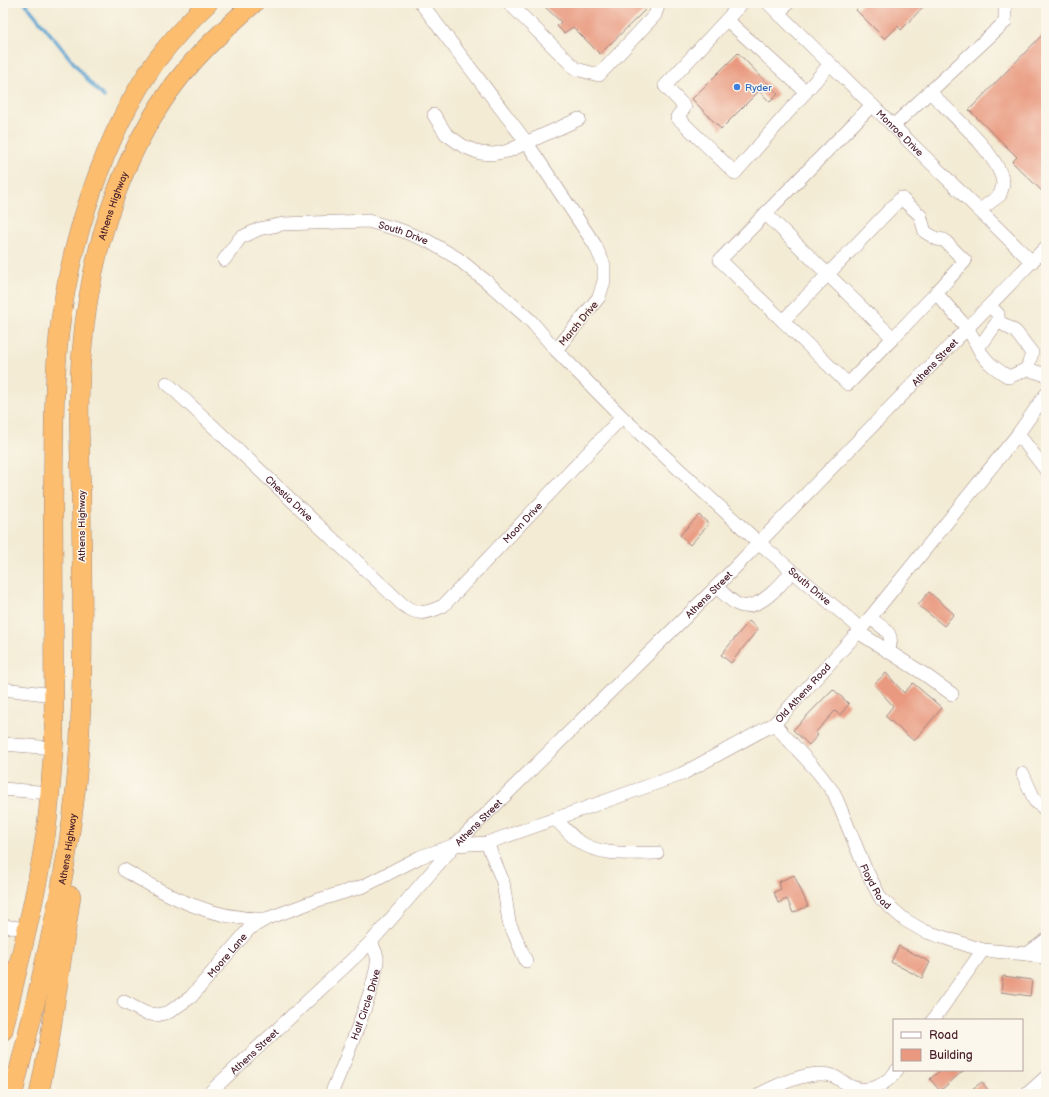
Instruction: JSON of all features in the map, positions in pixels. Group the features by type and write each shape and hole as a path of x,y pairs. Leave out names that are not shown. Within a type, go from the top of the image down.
{"highway":[{"path":"3,1031 27,928 45,839 50,793 54,695 54,436 59,334 68,278 82,222 98,178 126,111 156,61 208,3"},
{"name":"Athens Highway","path":"12,1094 53,927 71,830 76,784 80,732 82,611 80,416 81,352 93,273 103,234 119,187 129,161 150,122 190,64 222,31 254,3"},
{"path":"39,1094 49,1044 81,829 76,784"}],"street":[{"name":"March Drive","path":"421,3 527,143 595,244 604,265 604,281 599,297 556,350 622,417 758,542"},
{"path":"509,3 576,69 599,75 657,9 668,3"},
{"path":"742,3 665,86 685,106 677,117 735,173 830,64"},
{"name":"Monroe Drive","path":"768,3 1032,262"},
{"path":"778,14 788,3"},
{"path":"893,126 1005,22 1005,6 1002,3"},
{"path":"727,20 806,92"},
{"path":"929,91 990,153 999,172 1003,183 1000,195 980,210"},
{"path":"783,321 901,198 920,216 925,232 936,239 944,240 965,261 848,384 720,260 872,105"},
{"path":"434,115 446,134 463,146 480,153 493,154 508,151 579,119"},
{"path":"767,212 769,217 893,338"},
{"name":"South Drive","path":"224,260 240,238 259,229 283,224 368,221 400,230 428,242 457,258 530,320 556,350"},
{"name":"Athens Street","path":"338,894 364,886 420,858 455,845 716,587 758,542 968,329 1046,247"},
{"path":"936,293 968,329 980,353 990,365 1009,377 1027,369 1046,375"},
{"path":"976,343 984,341 998,321 998,314 990,306"},
{"path":"998,321 1016,332 1032,353 1027,369"},
{"name":"Chestia Drive","path":"167,383 402,604 413,612"},
{"name":"Old Athens Road","path":"455,845 487,843 682,774 774,724 860,631 1018,434 1046,394"},
{"name":"Moon Drive","path":"413,612 429,612 443,606 622,417"},
{"path":"1018,434 1046,470"},
{"name":"South Drive","path":"758,542 860,631 888,652 924,674 952,694"},
{"path":"716,587 738,604 746,605 772,594 792,571"},
{"path":"870,618 890,634 892,643 888,652"},
{"path":"3,689 54,695"},
{"name":"Floyd Road","path":"774,724 818,771 834,793 865,868 881,899 905,920 924,931 983,950 1027,954 1046,958"},
{"path":"3,744 53,748"},
{"path":"1023,774 1035,801 1046,810"},
{"path":"3,789 50,793"},
{"path":"555,819 578,840 596,850 609,854 657,853"},
{"path":"487,843 503,882 509,922 526,961"},
{"path":"371,942 455,845"},
{"path":"124,870 181,902 219,915 247,920 266,919"},
{"name":"Moore Lane","path":"124,1002 145,1013 157,1015 169,1012 191,997 249,929 266,919 338,894"},
{"path":"3,926 27,928"},
{"path":"1027,954 1046,940"},
{"name":"Athens Street","path":"208,1094 371,942"},
{"name":"Half Circle Drive","path":"331,1094 365,1005 376,970 377,957 371,942"},
{"path":"934,1019 983,950"},
{"path":"760,1094 777,1085 806,1075 830,1075 853,1087 873,1089 890,1079 896,1071"},
{"path":"1027,1094 1046,1077"}],"building":[{"path":"541,3 638,3 645,10 600,54 573,27 564,33 557,26 561,22"},
{"path":"863,3 927,3 901,30 898,26 885,39 856,10"},
{"path":"1046,31 1046,195 1012,162 1017,157 969,110"},
{"name":"Ryder","path":"738,53 778,94 770,102 759,91 721,129 692,99"},
{"path":"699,515 709,524 690,545 680,535"},
{"path":"929,592 954,614 944,626 918,605"},
{"path":"749,621 758,629 731,663 721,655"},
{"path":"886,673 904,693 913,683 942,708 914,741 885,716 893,706 874,684"},
{"path":"833,689 849,704 840,715 835,711 815,733 818,735 809,745 793,730"},
{"path":"794,875 808,906 793,913 787,899 778,903 774,892 781,889 778,882"},
{"path":"899,946 930,962 922,978 891,962"},
{"path":"1003,976 1032,980 1030,996 1001,992"},
{"path":"940,1071 963,1071 940,1091 930,1079"},
{"path":"982,1082 991,1094 965,1094"}],"waterway":[{"path":"25,3 91,84 104,97"}],"place":[{"name":"Ryder","path":"737,87"}]}
